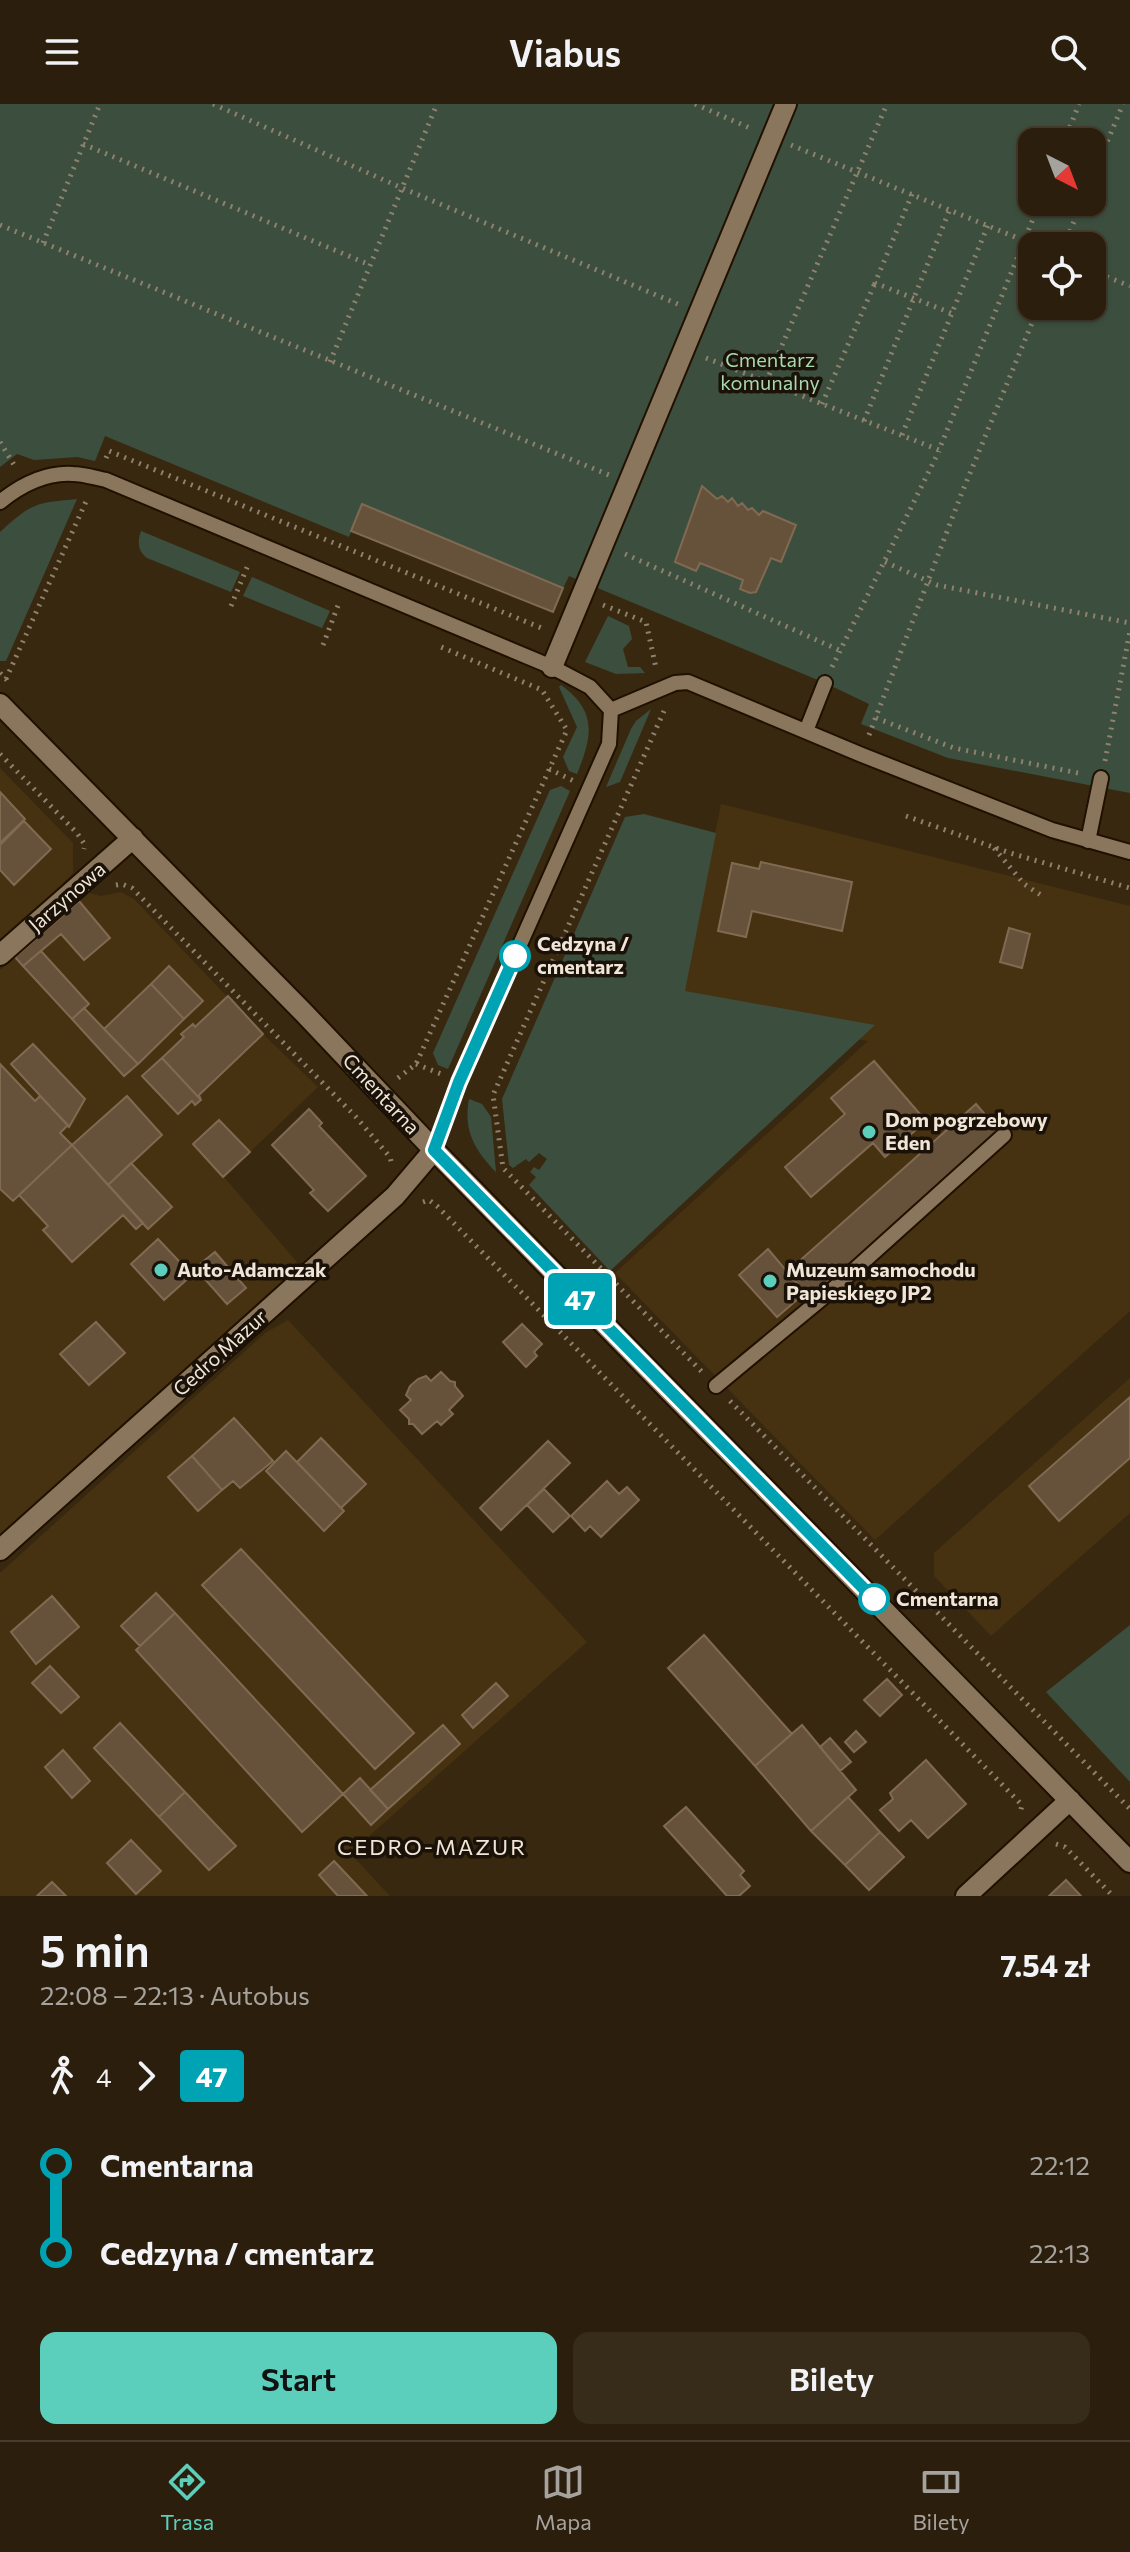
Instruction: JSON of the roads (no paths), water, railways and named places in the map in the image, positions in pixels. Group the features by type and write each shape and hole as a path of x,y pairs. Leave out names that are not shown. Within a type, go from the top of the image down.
{"street":[{"path":"552,667 786,104"},
{"name":"Cmentarna","path":"0,704 1130,1862"},
{"name":"Jarzynowa","path":"0,955 133,838"},
{"name":"Cedro Mazur","path":"0,1550 395,1196 434,1150"},
{"path":"966,1896 1070,1800"}],"lane":[{"path":"0,502 24,483 72,473 106,480 552,667 590,687 611,710 609,744 459,1082 434,1150"},
{"path":"611,710 675,683 688,682 1052,830 1130,852"},
{"path":"806,731 825,683"},
{"path":"1088,841 1101,778"},
{"path":"716,1386 832,1290 1004,1135"}],"place":[{"name":"Cedzyna / cmentarz","path":"515,956"},
{"name":"Dom pogrzebowy Eden","path":"869,1132"},
{"name":"Auto-Adamczak","path":"161,1270"},
{"name":"Muzeum samochodu Papieskiego JP2","path":"770,1281"},
{"name":"Cmentarna","path":"874,1599"}],"district":[{"name":"CEDRO-MAZUR","path":"432,1847"}],"park label":[{"name":"Cmentarz komunalny","path":"770,372"}]}
